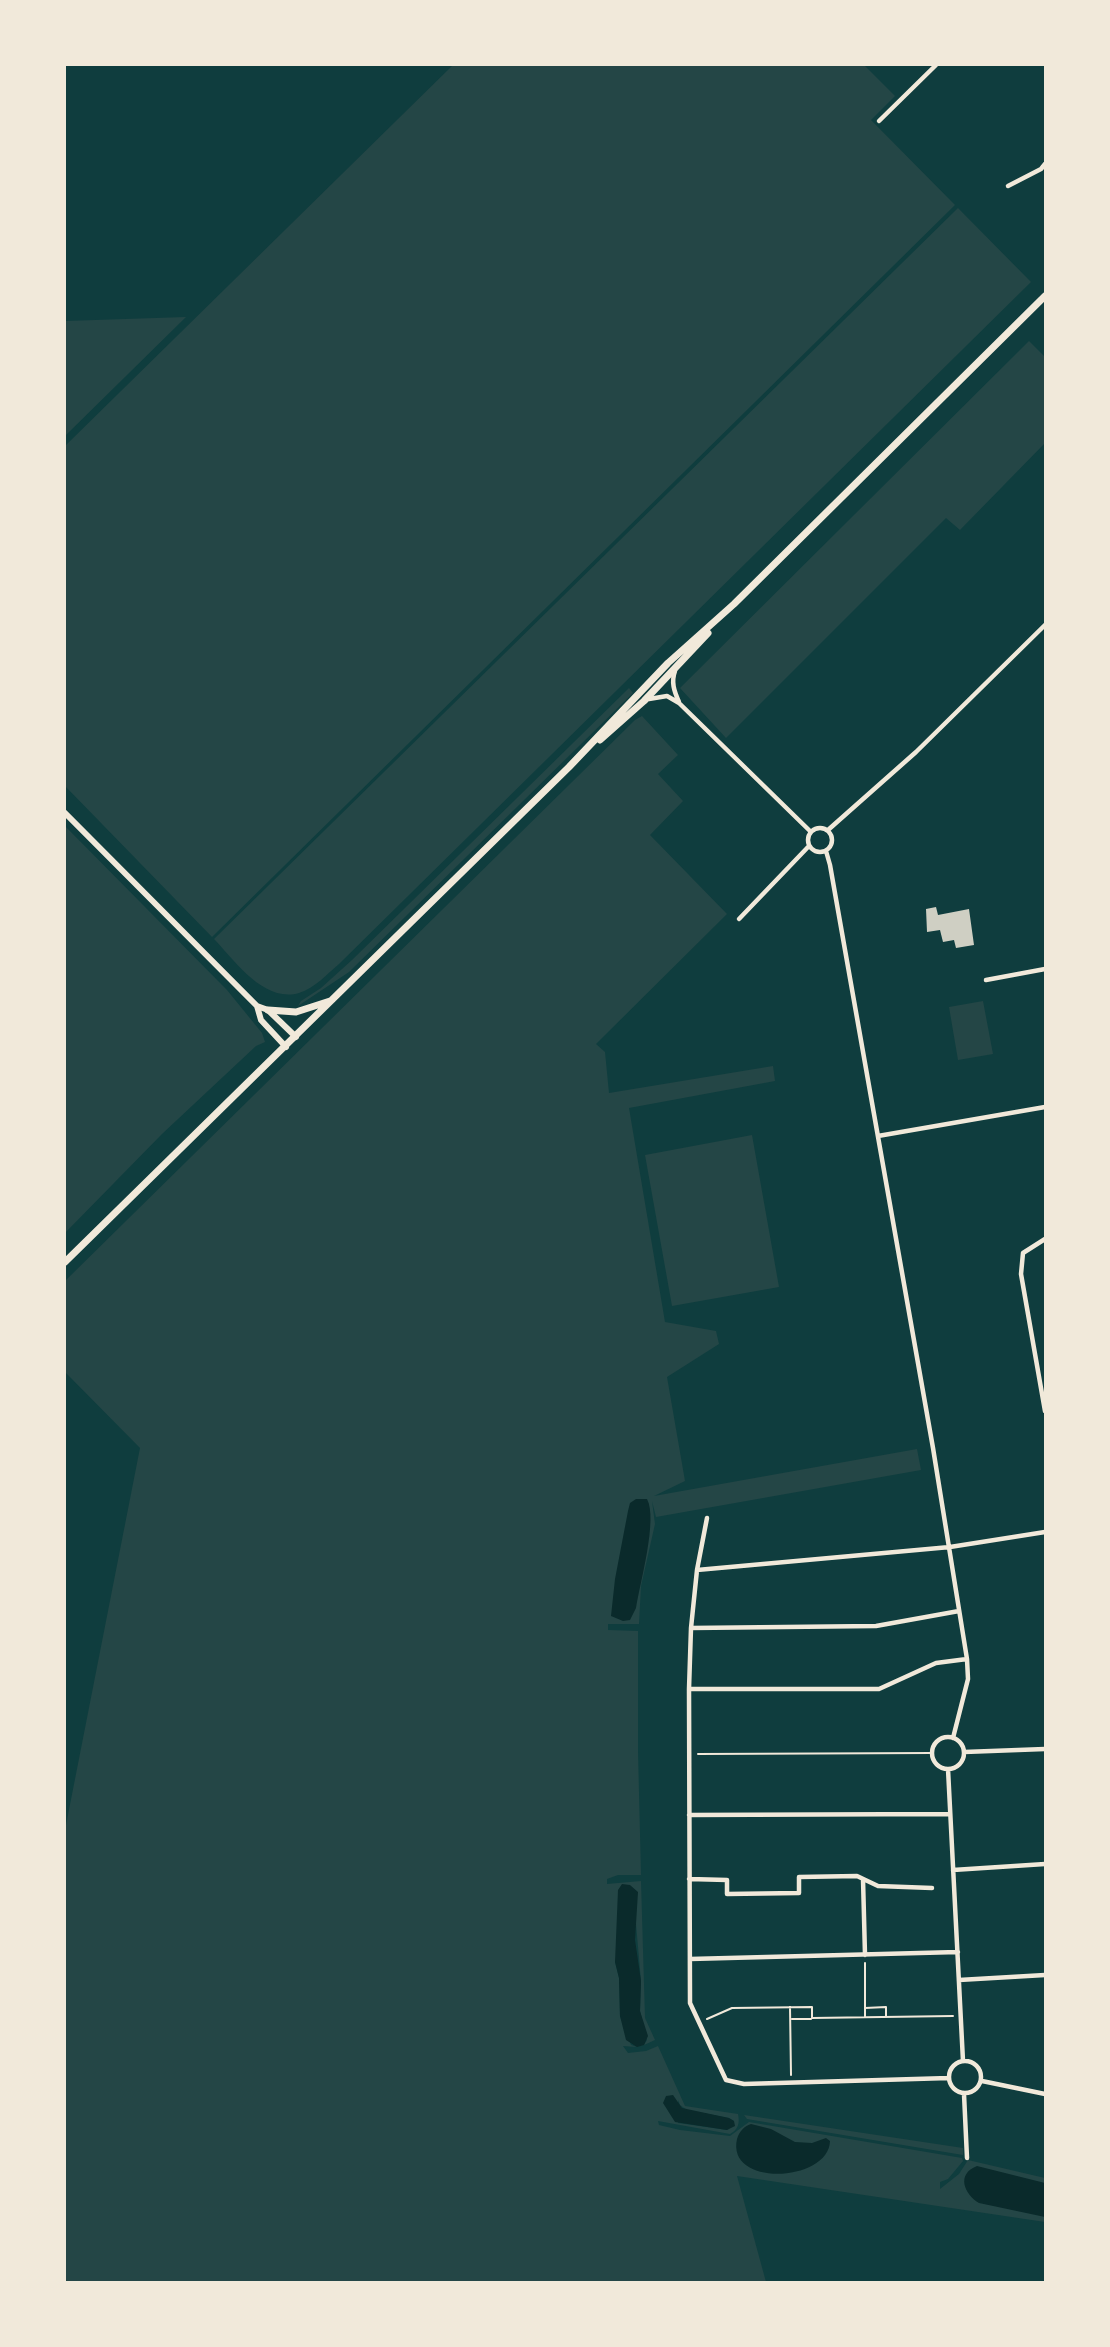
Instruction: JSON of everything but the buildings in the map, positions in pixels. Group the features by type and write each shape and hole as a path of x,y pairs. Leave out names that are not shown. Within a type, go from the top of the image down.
{"main road":[{"path":"65,1262 569,767 668,663 734,604 1045,296"},
{"path":"569,767 644,701 734,604"},
{"path":"268,1010 296,1012 334,1000"}],"street":[{"path":"880,121 936,65"},
{"path":"1008,186 1041,169 1045,164"},
{"path":"828,830 916,752 1045,625"},
{"path":"675,670 672,679 679,703"},
{"path":"644,701 667,696 679,703 811,832"},
{"path":"65,813 257,1006 268,1010 296,1037"},
{"path":"821,827 828,830 833,841 826,851 818,852 809,846 811,832 821,827"},
{"path":"739,919 809,846"},
{"path":"826,851 833,878 950,1547 967,1659 968,1679 953,1738"},
{"path":"986,980 1045,969"},
{"path":"257,1006 261,1020 286,1047"},
{"path":"878,1136 1045,1107"},
{"path":"1045,1239 1023,1253 1021,1274 1043,1383 1045,1411"},
{"path":"707,1518 696,1570 688,1689 690,2003 726,2080 744,2084 949,2078"},
{"path":"696,1570 950,1547 1045,1532"},
{"path":"691,1628 876,1626 959,1611"},
{"path":"688,1689 879,1689 936,1663 967,1659"},
{"path":"948,1769 935,1762 932,1753 938,1740 953,1738 960,1743 964,1752"},
{"path":"964,1752 1045,1749"},
{"path":"948,1769 957,1765 964,1752"},
{"path":"948,1769 963,2061"},
{"path":"689,1815 950,1814"},
{"path":"953,1870 1045,1864"},
{"path":"689,1878 727,1880 727,1894 799,1893 799,1877 857,1876 878,1886 932,1888"},
{"path":"863,1879 865,1955"},
{"path":"690,1959 958,1952"},
{"path":"959,1980 1045,1975"},
{"path":"963,2061 951,2069 949,2078 952,2087 964,2094 973,2092 982,2081"},
{"path":"963,2061 978,2066 982,2081"},
{"path":"982,2081 1045,2094"},
{"path":"964,2094 967,2158"}],"path":[{"path":"687,1754 932,1753"},
{"path":"864,2018 865,1955"},
{"path":"790,2007 791,2083"},
{"path":"700,2022 732,2008 812,2007 812,2018"},
{"path":"865,2008 886,2007 886,2017"},
{"path":"790,2019 961,2016"}],"shaded area":[{"path":"453,65 864,65 895,96 871,120 955,205 212,937 65,786 65,446"},
{"path":"958,208 1031,282 339,964 316,984 299,993 274,992 251,978 214,939"},
{"path":"186,317 65,436 65,321"},
{"path":"1029,341 1045,357 1045,443 960,530 946,518 726,738 680,688"},
{"path":"629,688 633,693 349,972 298,1006 352,960"},
{"path":"642,716 678,755 658,774 683,801 650,835 727,914 596,1044 605,1052 609,1093 773,1066 775,1081 629,1108 665,1322 716,1331 719,1344 667,1377 685,1481 654,1496 917,1449 921,1470 656,1517 652,1501 655,1524 641,1586 639,1624 608,1624 608,1630 638,1631 641,1875 618,1875 607,1879 607,1884 641,1881 645,2018 655,2040 644,2045 647,2040 640,2011 641,1981 636,1924 615,1962 619,1978 620,2016 631,2045 637,2047 623,2046 628,2053 646,2051 658,2046 685,2106 738,2114 739,2117 737,2128 730,2134 658,2121 659,2125 730,2136 749,2122 962,2158 963,2161 948,2179 940,2182 940,2189 959,2174 968,2160 1045,2178 1045,2222 737,2176 766,2282 65,2282 65,1830 140,1448 65,1372 65,1281","holes":["678,2100 687,2110 734,2121 727,2130 678,2123"]},
{"path":"65,826 227,990 262,1033 265,1042 256,1046 162,1134 65,1233"},
{"path":"983,1001 993,1054 958,1060 949,1007"},
{"path":"752,1135 779,1287 672,1306 645,1155"},
{"path":"636,1499 647,1499 650,1508 649,1536 636,1608 630,1620 623,1621 611,1616 628,1511 630,1503"},
{"path":"622,1884 630,1885 638,1892 635,1940 641,1981 640,2011 648,2036 644,2045 637,2047 626,2040 620,2016 619,1978 615,1962 618,1890"},
{"path":"673,2095 682,2108 729,2118 734,2121 735,2126 727,2130 675,2122 663,2103 666,2096"},
{"path":"744,2115 963,2148 963,2155 747,2119"},
{"path":"751,2124 771,2129 795,2142 812,2143 826,2138 830,2141 825,2155 814,2165 779,2174 761,2172 747,2166 738,2155 738,2136"},
{"path":"977,2166 1045,2183 1045,2217 979,2203 969,2195 964,2179 970,2170"}]}
